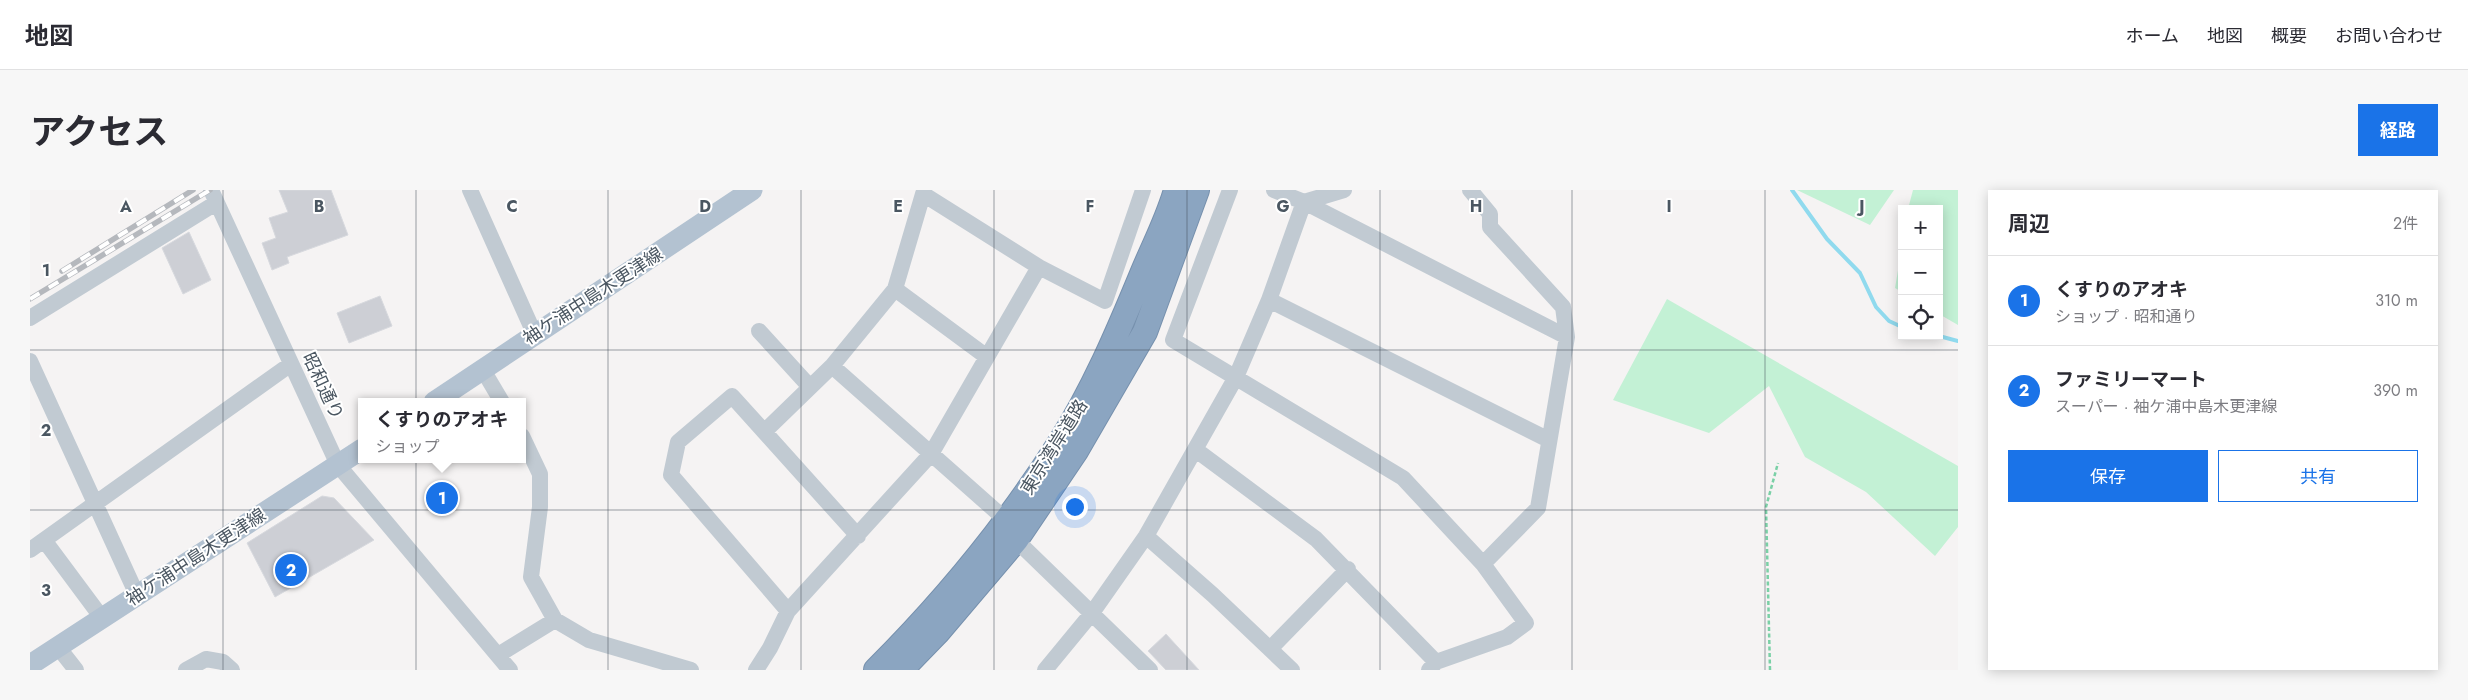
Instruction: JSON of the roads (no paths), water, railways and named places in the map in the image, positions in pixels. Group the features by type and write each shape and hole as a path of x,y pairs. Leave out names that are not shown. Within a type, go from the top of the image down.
{"highway":[{"path":"1120,328 1135,253 1159,190"},
{"name":"東京湾岸道路","path":"876,670 1011,530 1097,376 1120,328 1176,190"},
{"name":"東京湾岸道路","path":"901,670 937,633 1011,530 1076,451 1145,332 1196,190"},
{"path":"1145,332 1185,266 1212,190"}],"main road":[{"name":"袖ケ浦中島木更津線","path":"440,398 730,197 752,190"},
{"name":"袖ケ浦中島木更津線","path":"30,665 358,452"}],"street":[{"path":"470,190 534,333"},
{"path":"765,431 832,366 895,289 923,194 1039,267 1105,301 1143,190"},
{"path":"1196,450 1316,539 1348,569 1433,666 1507,637 1526,623 1483,564 1403,478 1173,340 1230,190"},
{"path":"1274,190 1304,202 1567,337"},
{"path":"1304,202 1344,190"},
{"path":"1470,190 1490,214 1490,227 1563,307 1567,337 1538,508 1483,564"},
{"path":"30,318 214,196"},
{"name":"昭和通り","path":"214,196 338,465 510,670"},
{"path":"1045,670 1092,613 1146,536 1196,450 1236,377 1269,300 1304,202"},
{"path":"756,670 770,648 788,611 931,454 1039,267"},
{"path":"895,289 987,357"},
{"path":"1269,300 1549,440"},
{"path":"759,331 810,387"},
{"path":"30,361 137,595"},
{"path":"30,550 291,364"},
{"path":"832,366 931,454 1011,530 1150,670"},
{"path":"483,370 500,398"},
{"path":"788,611 671,475 678,442 732,396 858,536"},
{"path":"526,444 540,474 540,507 531,577 555,620 589,640 691,670"},
{"path":"1146,536 1271,648 1292,670"},
{"path":"44,540 102,618"},
{"path":"1271,648 1348,569"},
{"path":"498,655 555,620"},
{"path":"58,647 76,670"},
{"path":"186,670 197,662 206,659 223,662 232,670"}],"waterway":[{"path":"1792,190 1827,239 1860,273 1876,307 1889,321 1898,325"},
{"path":"1943,337 1958,341"}],"railway":[{"path":"62,271 193,190"},
{"path":"30,299 210,190"}],"place":[{"name":"くすりのアオキ","path":"442,498"},
{"name":"ファミリーマート","path":"291,570"}]}
